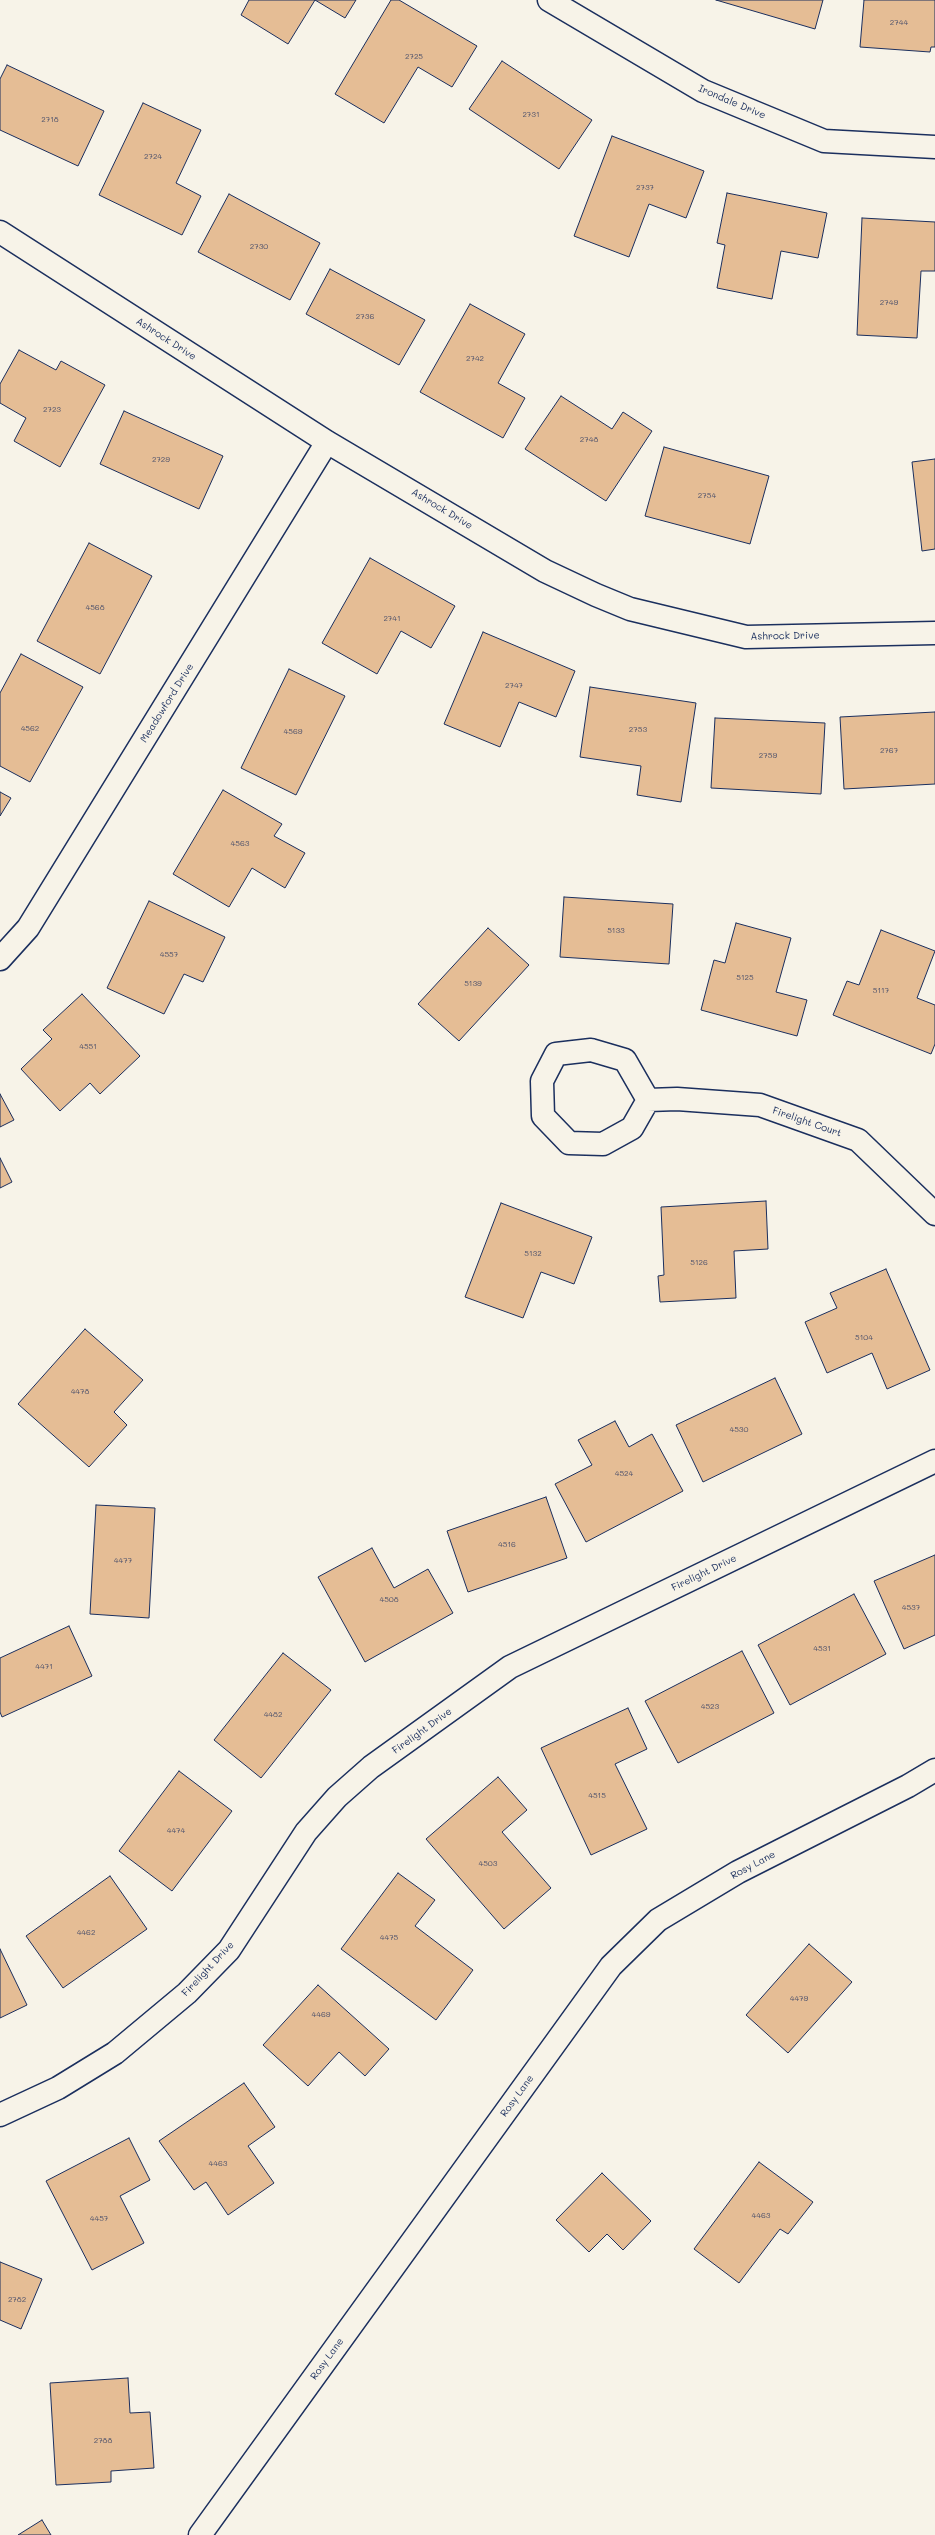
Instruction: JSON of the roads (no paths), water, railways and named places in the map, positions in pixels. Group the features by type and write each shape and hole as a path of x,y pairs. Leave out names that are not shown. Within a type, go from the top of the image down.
{"street":[{"name":"Irondale Drive","path":"549,0 703,91 824,141 935,147"},
{"name":"Ashrock Drive","path":"0,232 327,442 546,571 630,609 746,637 935,633"},
{"name":"Meadowford Drive","path":"0,959 28,928 327,442"},
{"path":"591,1050 625,1060 648,1100 632,1128 603,1144 568,1143 543,1116 542,1081 556,1054 591,1050"},
{"name":"Firelight Court","path":"648,1100 677,1099 760,1105 858,1140 935,1214"},
{"name":"Firelight Drive","path":"0,2115 58,2088 115,2053 187,1993 229,1950 306,1832 336,1797 371,1767 510,1668 935,1461"},
{"name":"Rosy Lane","path":"200,2535 611,1966 658,1920 738,1872 935,1770"}]}
